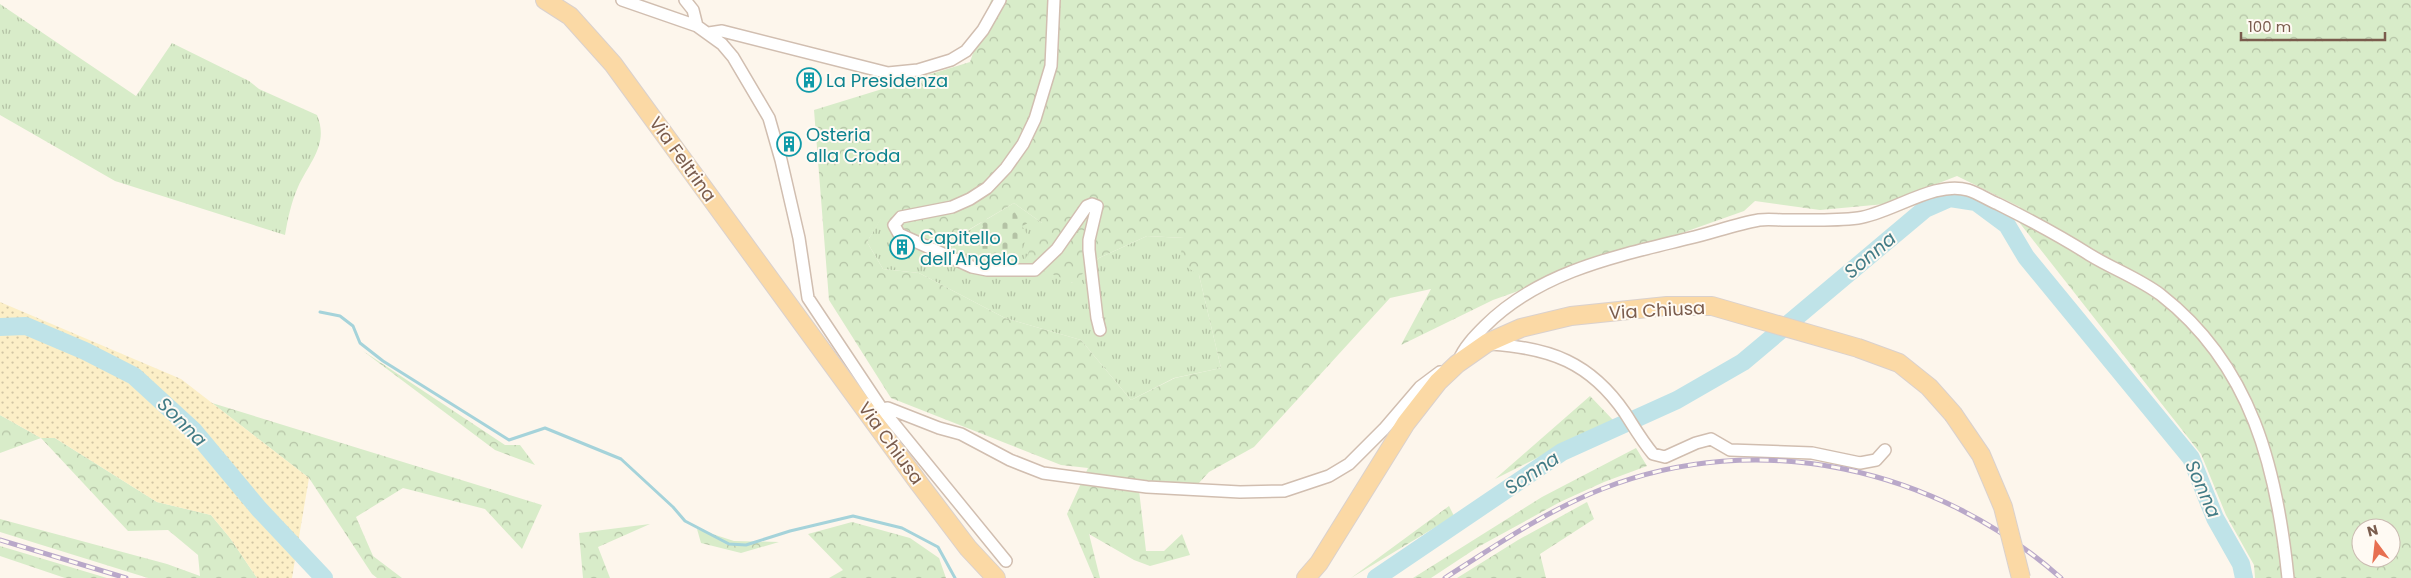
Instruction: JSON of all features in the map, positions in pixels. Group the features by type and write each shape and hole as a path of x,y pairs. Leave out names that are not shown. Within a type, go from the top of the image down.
{"main road":[{"name":"Via Feltrina","path":"557,4 613,64 791,306"},
{"name":"Via Chiusa","path":"791,306 968,548 996,578"},
{"name":"Via Chiusa","path":"1306,578 1320,563 1406,423 1438,382 1457,364 1487,343 1521,328 1571,316 1668,306 1712,306 1858,348 1899,363 1928,387 1952,414 1981,455 2003,507 2021,578"}],"street":[{"path":"622,0 697,26 709,33 733,57 769,118 799,238 808,298 882,409 1006,561"},
{"path":"685,0 693,10 697,26"},
{"path":"709,33 722,31 888,73 918,70 951,60 966,51 983,30 1000,0"},
{"path":"1054,0 1051,66 1035,118 1023,144 1006,168 987,188 970,199 952,207 901,216 894,225 899,234 972,267 996,271 1034,270 1057,249 1087,206 1092,204 1097,206 1089,240 1089,250 1100,330"},
{"path":"882,409 888,408 939,428 961,434 1010,460 1043,472 1147,487 1240,492 1284,491 1329,476 1349,464 1384,429 1420,387 1441,371 1457,364 1462,352 1499,312 1526,293 1569,271 1604,260 1760,220 1860,218 1887,210 1932,192 1949,188 1968,190 2047,229 2159,293 2188,318 2213,347 2240,387 2258,428 2282,531 2288,578"},
{"path":"1487,343 1522,346 1559,356 1586,372 1608,392 1653,454 1665,457 1696,443 1711,439 1730,450 1812,453 1860,463 1876,460 1885,450"}],"green space":[{"path":"991,0 2411,0 2411,578 2255,578 2254,565 2226,515 2201,454 2015,217 2020,207 1957,176 1885,204 1820,210 1755,201 1744,211 1493,300 1401,345 1431,289 1390,298 1254,447 1209,472 1198,484 1139,490 1146,551 1164,551 1182,534 1190,555 1150,566 1134,560 1089,534 1100,578 1094,578 1067,514 1088,468 1061,465 891,398 829,300 814,110 970,62","holes":["1014,203 1042,223 1024,262 1073,283 1099,258 1147,236 1184,238 1179,262 1199,275 1221,368 1175,378 1131,400 1081,340 1005,318 919,273 883,269 867,242 881,219 941,246"]},
{"path":"0,4 136,96 172,43 249,81 259,89 317,115 321,135 319,144 296,193 285,235 115,181 0,115"},
{"path":"1014,203 1042,223 1072,283 1099,258 1147,236 1184,238 1199,275 1221,368 1174,378 1131,400 1081,340 1005,318 919,273 883,269 867,242 881,218 942,246"},
{"path":"1014,211 1019,219 1025,217 1028,223 1022,226 1027,234 1023,248 998,261 983,256 970,233 983,227 981,221 986,218 989,224"},
{"path":"363,351 505,445 520,445 535,465 495,450"},
{"path":"1590,396 1613,420 1495,479"},
{"path":"212,403 542,505 522,549 485,509 403,488 356,517 373,556 402,578 377,578 372,574 309,478"},
{"path":"0,415 41,438 0,453"},
{"path":"41,438 55,438 157,502 211,515 230,538 257,578 148,578 0,532 0,519 167,564 200,576 198,555 168,530 128,531"},
{"path":"1636,448 1647,466 1604,482 1560,502 1478,547 1431,578 1413,578 1542,497"},
{"path":"1587,502 1594,519 1540,554 1546,578 1457,578 1518,540"},
{"path":"1449,506 1454,516 1351,578"},
{"path":"852,522 910,538 939,558 946,578 829,578 843,570 808,534"},
{"path":"650,524 598,547 610,578 583,578 579,533"},
{"path":"697,529 734,541 779,542 741,553 701,543"},
{"path":"0,546 107,578 65,578 0,556"}],"sand":[{"path":"0,302 181,379 309,478 292,578 257,578 230,538 211,515 157,502 55,438 41,438 0,415"}],"waterway":[{"name":"Sonna","path":"1376,578 1562,452 1677,400 1743,362 1925,209 1950,198 1976,202 2007,225 2026,257 2191,458 2215,518 2241,564 2244,578"},
{"path":"320,312 340,316 353,326 360,343 383,361 509,440 545,428 621,459 673,507 685,521 729,544 746,545 790,531 853,516 902,528 938,547 955,578"},
{"name":"Sonna","path":"0,327 26,326 85,351 134,376 194,431 259,509 324,578"}],"railway":[{"path":"1445,578 1541,518 1602,489 1662,471 1723,461 1784,461 1844,469 1903,485 1959,509 2012,540 2061,578"},
{"path":"0,540 126,578"}],"place":[{"name":"La Presidenza","path":"809,80"},
{"name":"Osteria alla Croda","path":"789,144"},
{"name":"Capitello dell'Angelo","path":"902,247"}]}
